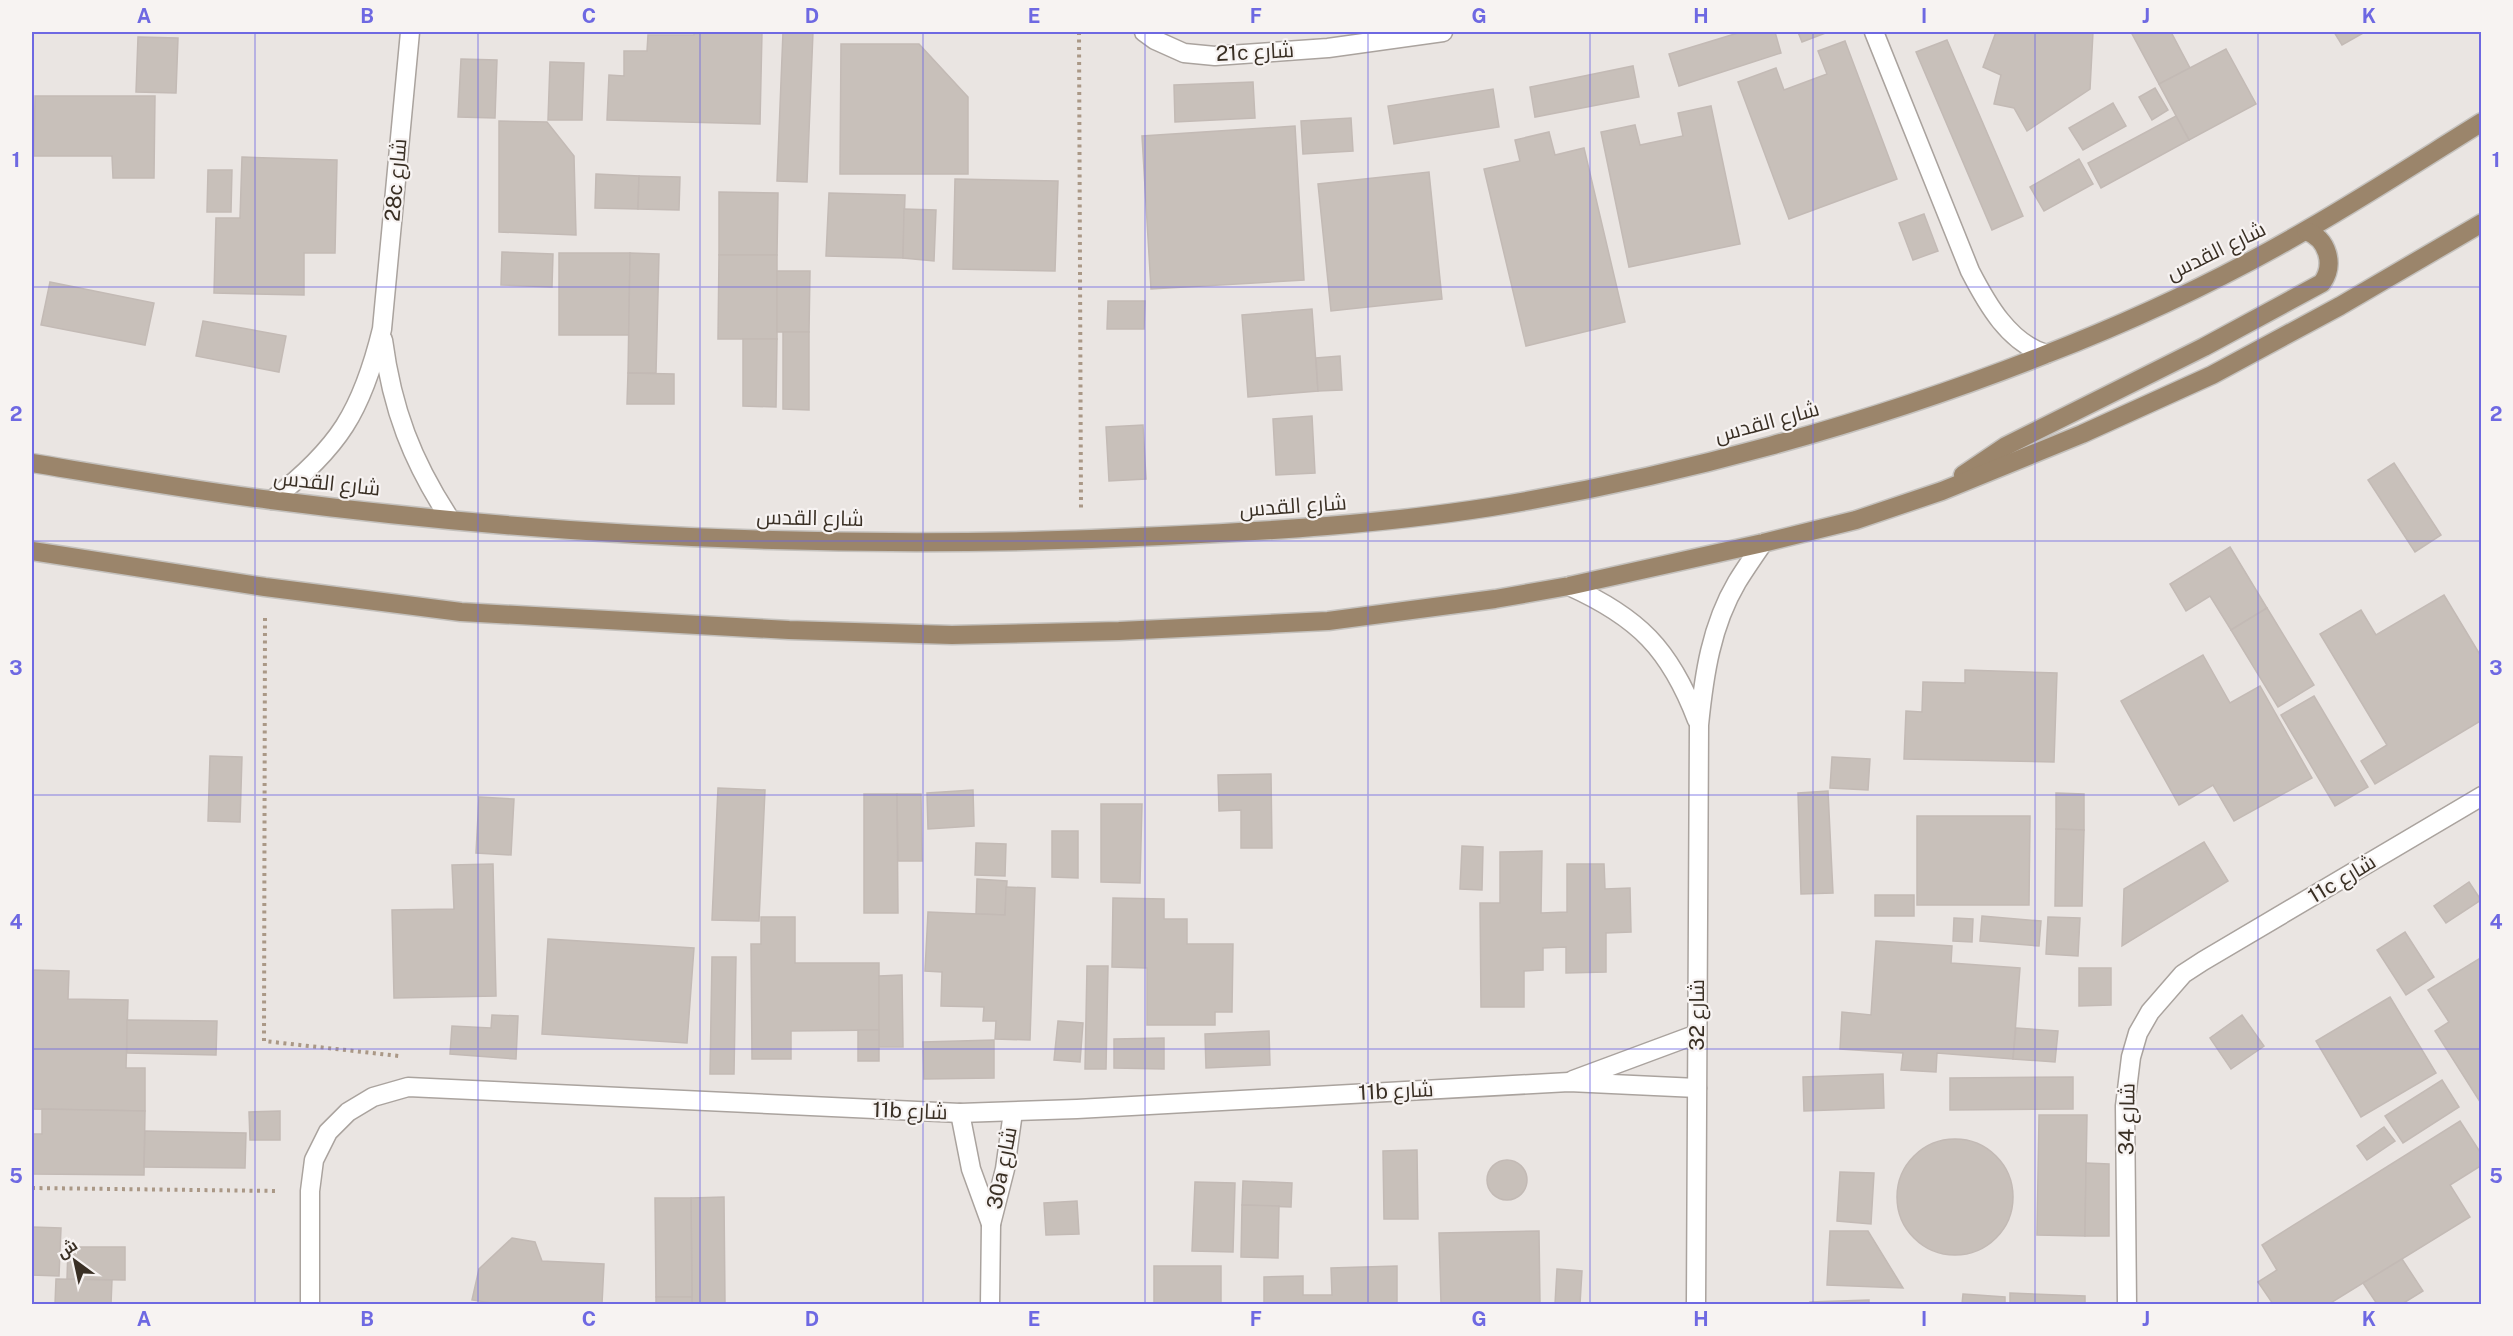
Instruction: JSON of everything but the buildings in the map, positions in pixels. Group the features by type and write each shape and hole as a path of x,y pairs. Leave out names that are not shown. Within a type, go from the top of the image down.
{"main road":[{"name":"شارع القدس","path":"32,463 272,500 450,519 621,533 786,541 1082,540 1320,528 1492,507 1673,471 1833,427 1953,388 2046,354 2226,273 2306,231 2481,122"},
{"path":"32,551 265,587 461,612 789,630 952,635 1119,631 1328,621 1495,599 1569,586 1762,543 1856,520 1942,490 2082,434 2212,375 2340,306 2481,223"},
{"path":"1942,490 1973,466 2006,446 2322,284 2328,274 2330,263 2327,252 2315,234 2306,231"}],"street":[{"name":"28c شارع","path":"272,500 305,475 333,444 356,408 372,370 382,329 410,32"},
{"name":"21c شارع","path":"1144,32 1155,40 1185,53 1215,56 1328,48 1443,32"},
{"path":"1874,32 1970,271 1981,293 2012,333 2031,350 2046,354"},
{"name":"28c شارع","path":"382,329 387,370 396,410 410,448 428,485 450,519"},
{"name":"شارع 32","path":"1696,1305 1699,725 1703,676 1716,628 1736,584 1762,543"},
{"name":"شارع 32","path":"1569,586 1605,602 1637,625 1664,654 1685,687 1699,725"},
{"name":"11c شارع","path":"2203,961 2481,796"},
{"name":"شارع 34","path":"2127,1305 2126,1106 2130,1058 2138,1033 2150,1011 2183,974 2203,961"},
{"name":"11b شارع","path":"1569,1082 1697,1034"},
{"name":"11b شارع","path":"310,1305 310,1191 314,1160 328,1132 348,1112 373,1097 408,1087 960,1113 1569,1082 1697,1088"},
{"name":"30a شارع","path":"990,1305 991,1224 1005,1169 1013,1112"},
{"name":"30a شارع","path":"960,1113 971,1169 991,1224"}],"path":[{"path":"1079,32 1082,540"},
{"path":"265,587 264,1041 408,1058 408,1087"},
{"path":"32,1188 310,1191"}]}
